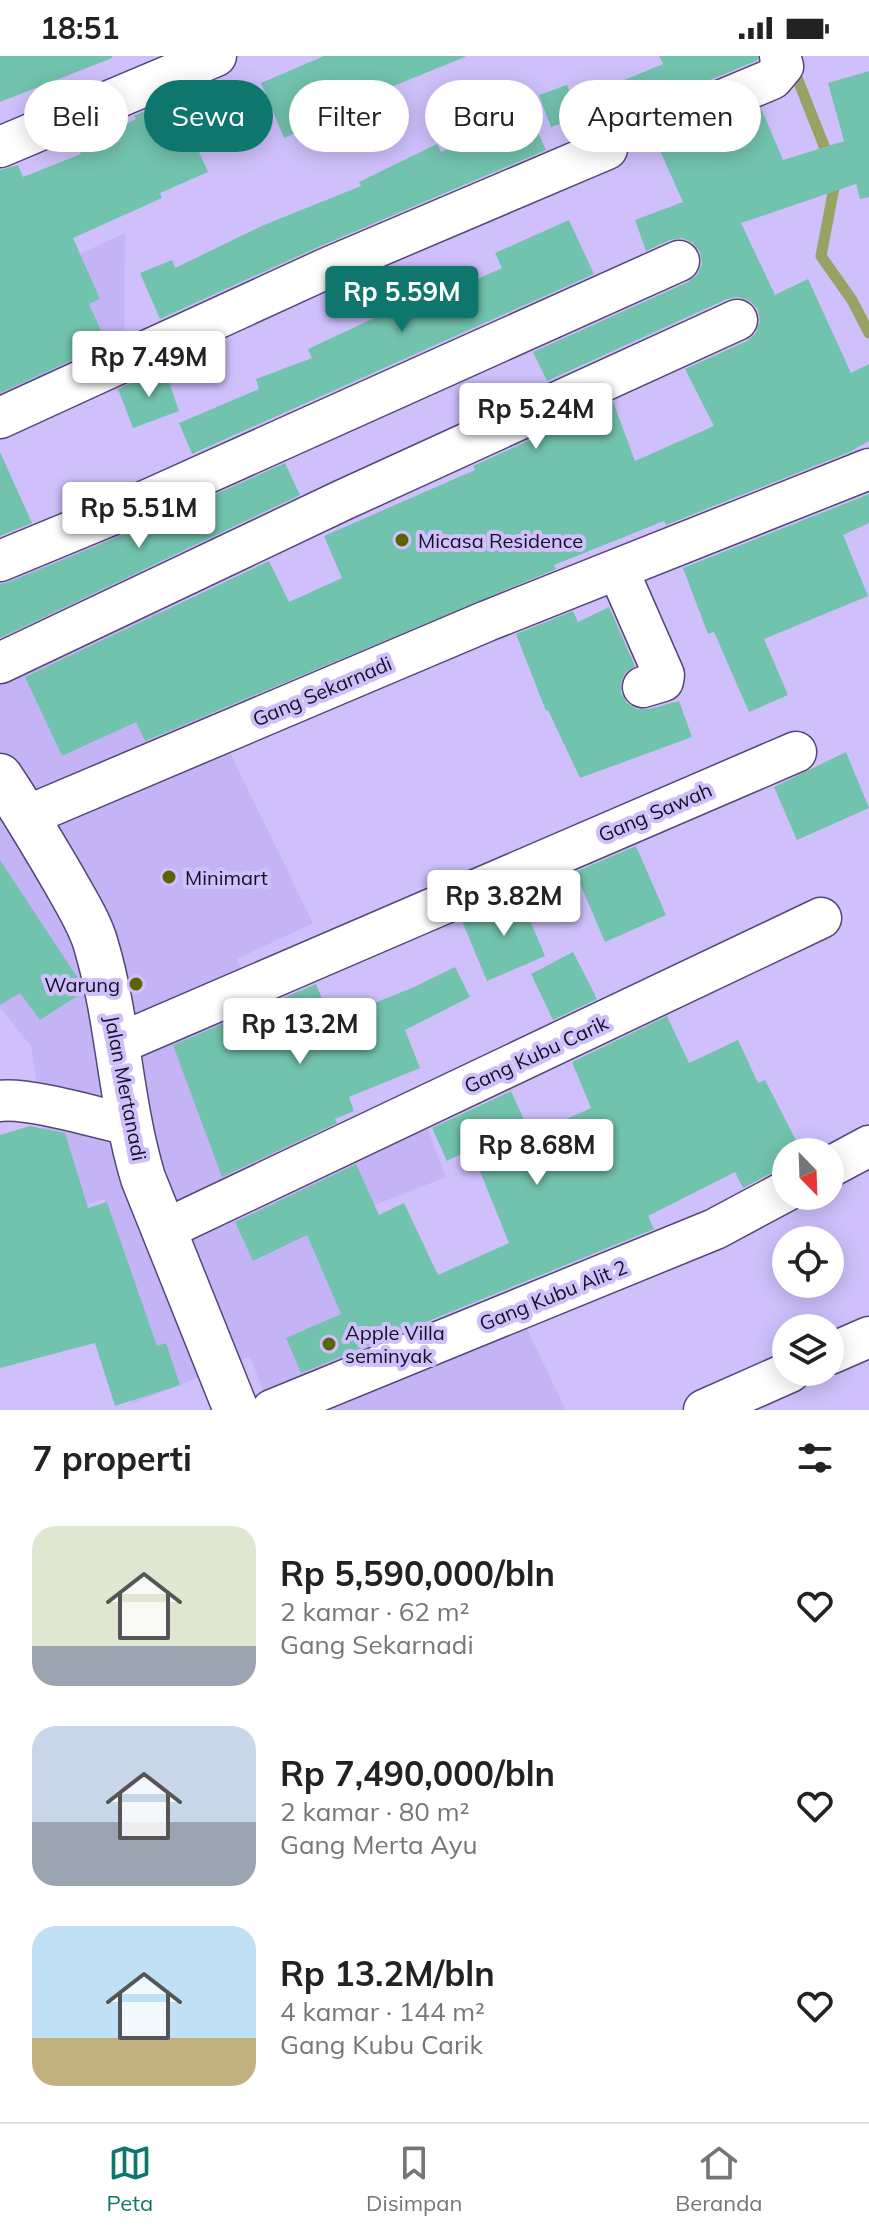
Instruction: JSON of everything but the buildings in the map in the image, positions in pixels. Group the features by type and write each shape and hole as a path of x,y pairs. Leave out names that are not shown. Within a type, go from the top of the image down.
{"street":[{"path":"0,147 216,56"},
{"path":"761,84 772,79 783,66 780,56"},
{"path":"0,418 325,269 600,152"},
{"path":"0,561 145,501 679,261"},
{"path":"0,663 343,500 737,320"},
{"name":"Gang Sekarnadi","path":"27,816 487,621 869,469"},
{"path":"618,570 664,675 663,681 643,687"},
{"name":"Gang Sawah","path":"118,1044 796,752"},
{"name":"Jalan Mertanadi","path":"0,776 27,816 95,941 118,1044 129,1125 143,1178 236,1410"},
{"name":"Gang Kubu Carik","path":"164,1230 821,918"},
{"path":"0,1101 9,1100 129,1125"},
{"path":"844,1159 869,1146"},
{"name":"Gang Kubu Alit 2","path":"272,1410 715,1229 772,1198"},
{"path":"844,1348 869,1337"},
{"path":"704,1410 772,1380"}],"shaded area":[{"path":"125,233 124,375 0,438 0,291"},
{"path":"120,527 313,923 237,959 317,1157 418,1103 446,1177 340,1219 408,1378 525,1325 566,1410 271,1410 250,1357 132,1404 105,1199 55,1214 31,1046 0,1008 0,581"}],"waterway":[{"path":"792,65 830,161"},
{"path":"836,177 821,256 852,300 869,333"}],"place":[{"name":"Micasa Residence","path":"402,540"},
{"name":"Minimart","path":"169,877"},
{"name":"Warung","path":"136,984"},
{"name":"Apple Villa seminyak","path":"329,1344"}]}
